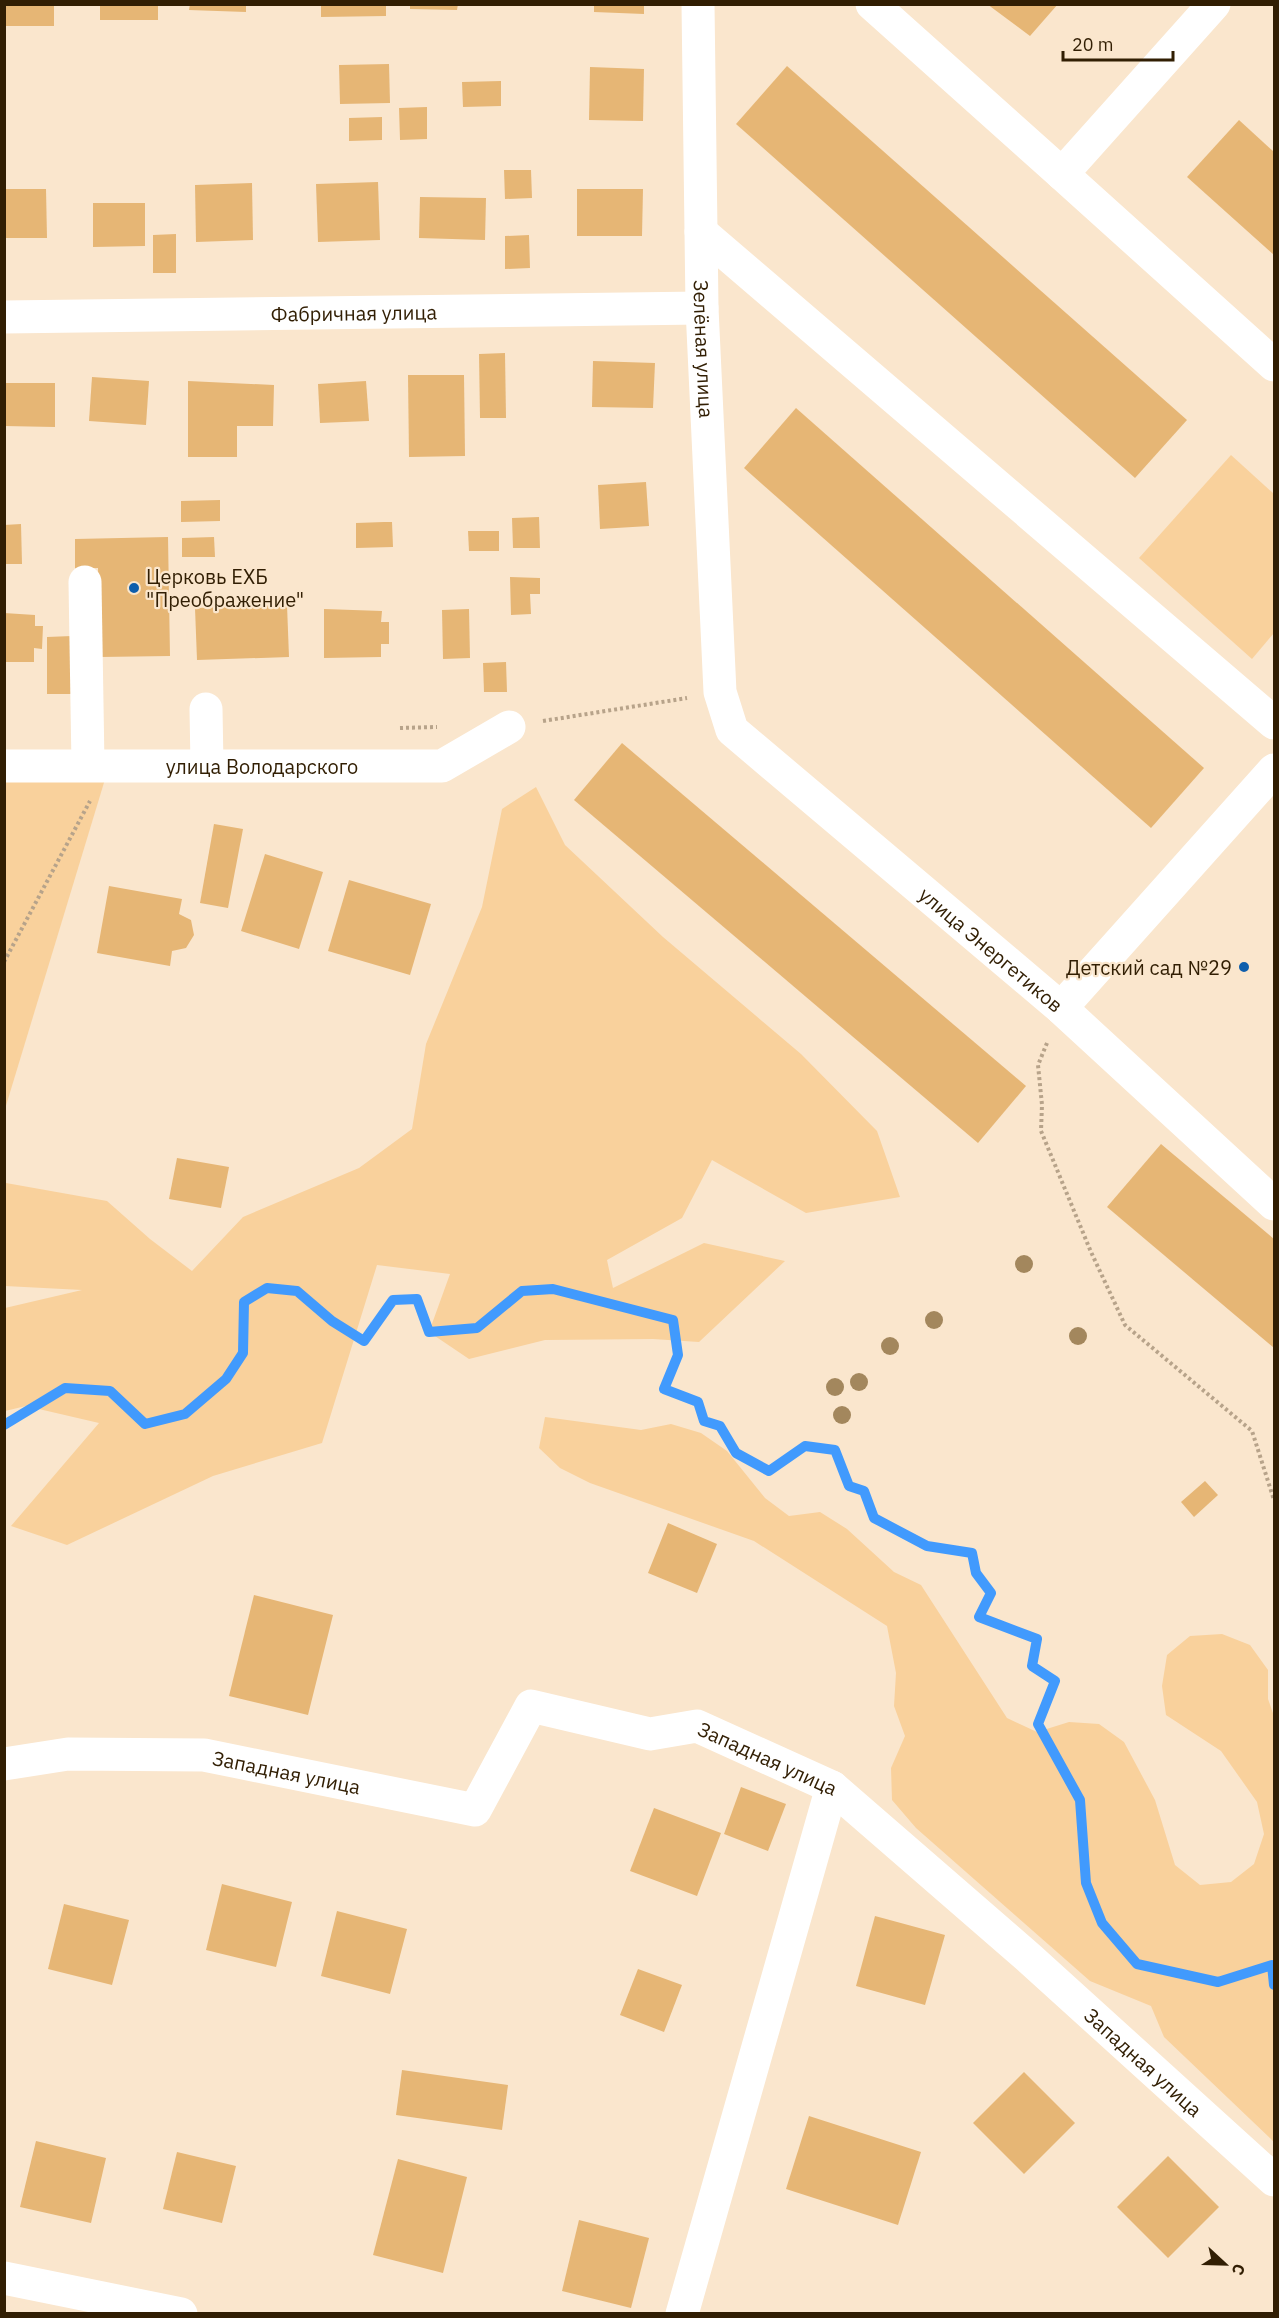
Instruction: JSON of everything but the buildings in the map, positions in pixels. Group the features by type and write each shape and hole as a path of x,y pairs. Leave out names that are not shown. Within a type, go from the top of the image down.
{"street":[{"name":"Зелёная улица","path":"698,4 702,308 720,692"},
{"path":"872,4 1275,365"},
{"path":"1062,174 1214,4"},
{"path":"701,232 1275,723"},
{"name":"Фабричная улица","path":"4,317 702,308"},
{"path":"85,582 98,765"},
{"name":"улица Энергетиков","path":"720,692 732,730 1061,1008 1275,1204"},
{"path":"206,709 207,765"},
{"name":"улица Володарского","path":"4,766 442,766 509,727"},
{"path":"1061,1008 1275,770"},
{"name":"Западная улица","path":"4,1764 68,1754 204,1755 475,1810 531,1706 650,1734 697,1726 832,1787 1029,1958 1275,2180"},
{"path":"682,2313 832,1787"},
{"path":"4,2278 181,2313"}],"path":[{"path":"4,962 98,765"},
{"path":"1061,1008 1038,1065 1042,1105 1041,1131 1091,1252 1125,1325 1252,1431 1275,1500"}],"shaded area":[{"path":"1231,455 1274,494 1274,633 1252,659 1139,558"},
{"path":"5,774 106,776 5,1109"},
{"path":"536,787 565,845 663,937 801,1054 877,1131 900,1197 806,1213 712,1160 682,1218 607,1260 613,1288 704,1243 785,1261 699,1342 653,1339 545,1340 469,1359 429,1332 450,1274 377,1265 322,1443 213,1476 67,1545 11,1526 99,1423 26,1406 5,1411 5,1308 82,1290 5,1286 6,1183 107,1201 150,1239 192,1271 243,1217 359,1168 412,1129 426,1044 482,907 502,809"},
{"path":"545,1417 641,1430 671,1424 701,1433 727,1451 765,1498 789,1516 820,1512 847,1529 894,1572 921,1585 1007,1718 1037,1732 1069,1722 1099,1724 1124,1742 1155,1800 1175,1865 1200,1885 1231,1882 1254,1864 1264,1834 1257,1802 1221,1751 1166,1715 1162,1686 1167,1655 1190,1636 1222,1634 1250,1645 1268,1670 1268,1699 1274,1716 1274,2142 1164,2037 1151,2006 1090,1981 916,1828 892,1800 891,1768 905,1736 894,1706 896,1673 887,1626 754,1541 590,1483 560,1468 539,1448"}],"waterway":[{"path":"4,1425 65,1388 110,1391 145,1424 185,1414 226,1379 243,1353 244,1302 267,1288 297,1291 332,1321 364,1341 393,1300 417,1299 429,1332 477,1328 522,1291 553,1289 673,1320 678,1355 664,1389 698,1402 704,1421 720,1426 736,1453 769,1471 805,1446 835,1450 849,1486 864,1491 874,1518 927,1546 972,1553 976,1573 991,1593 979,1617 1037,1639 1032,1666 1055,1681 1038,1724 1080,1800 1086,1883 1102,1923 1137,1964 1218,1982 1272,1965 1274,1985"}],"place":[{"name":"Церковь ЕХБ \"Преображение\"","path":"134,588"},
{"name":"Детский сад №29","path":"1244,967"}]}
